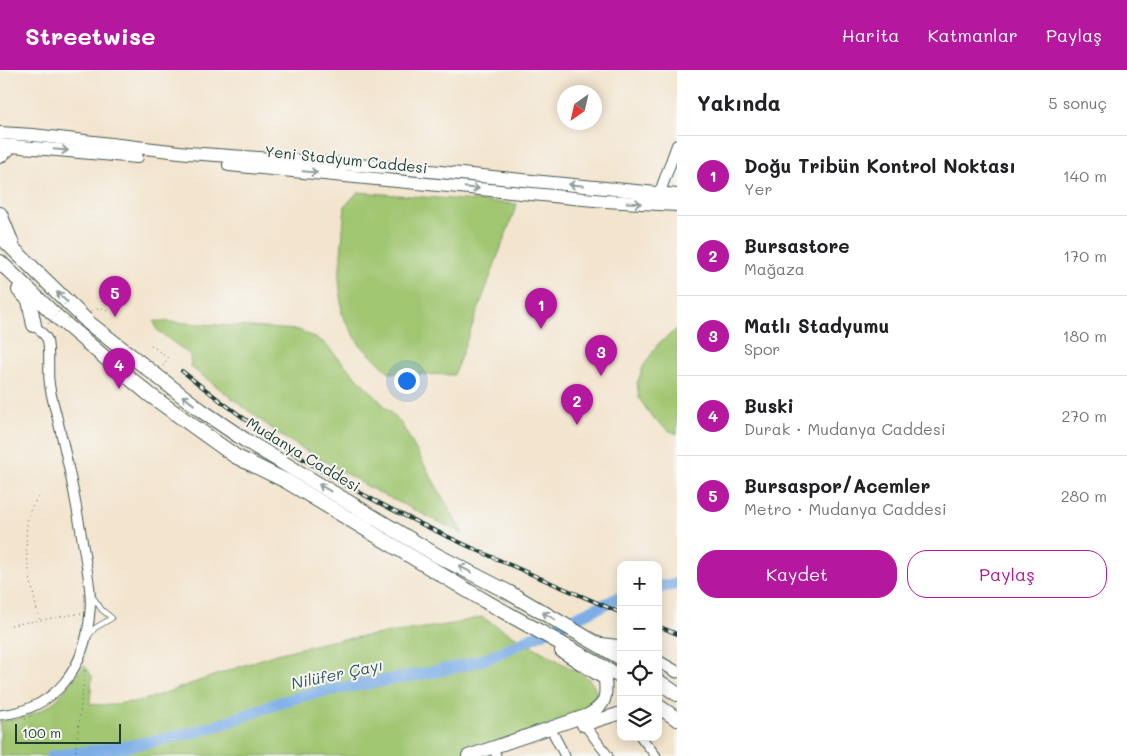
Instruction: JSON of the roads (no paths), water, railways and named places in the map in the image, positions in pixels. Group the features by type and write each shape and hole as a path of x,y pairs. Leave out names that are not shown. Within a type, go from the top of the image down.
{"highway":[{"path":"1,218 15,252"},
{"name":"Mudanya Caddesi","path":"0,236 89,323 202,411 245,440 438,556 508,592 617,656"},
{"name":"Mudanya Caddesi","path":"0,262 56,316 150,395 235,456 286,481 484,603 573,653"},
{"path":"0,270 28,300 41,325"},
{"path":"573,653 617,675"},
{"path":"573,653 617,680"},
{"path":"662,682 677,688"},
{"path":"662,683 677,694"},
{"path":"662,701 677,710"},
{"path":"662,709 677,720"}],"main road":[{"path":"0,126 9,141"},
{"path":"0,134 9,141"},
{"path":"0,157 9,141"},
{"name":"Yeni Stadyum Caddesi","path":"9,141 399,168 642,192 666,196 677,205"},
{"name":"Yeni Stadyum Caddesi","path":"9,141 605,201 666,196"},
{"path":"468,756 588,715 600,707 604,702 606,693 605,679 596,672 484,603"},
{"path":"592,641 617,645"},
{"path":"662,663 677,672"},
{"path":"495,756 617,714"},
{"path":"662,714 677,720"}],"street":[{"path":"666,196 668,174 677,145"},
{"path":"666,196 673,158"},
{"path":"642,192 668,174"},
{"path":"0,715 35,707 51,697 63,686 71,674 85,640 90,612 90,591 75,492 49,383 47,339 41,325"},
{"path":"584,724 608,756"},
{"path":"554,735 565,756"},
{"path":"644,741 656,756"}],"lane":[{"path":"85,640 95,628 112,618 95,602 90,591"}],"waterway":[{"name":"Nilüfer Çayı","path":"662,586 677,584"},
{"name":"Nilüfer Çayı","path":"52,756 170,738 221,724 302,696 469,664 488,658 617,599"}],"railway":[{"path":"182,371 265,433 353,489 452,539 617,611"},
{"path":"662,628 677,634"}],"place":[{"name":"Bursaspor/Acemler","path":"115,317"},
{"name":"Doğu Tribün Kontrol Noktası","path":"541,329"},
{"name":"Matlı Stadyumu","path":"601,376"},
{"name":"Buski","path":"119,389"},
{"name":"Bursastore","path":"577,425"}]}
